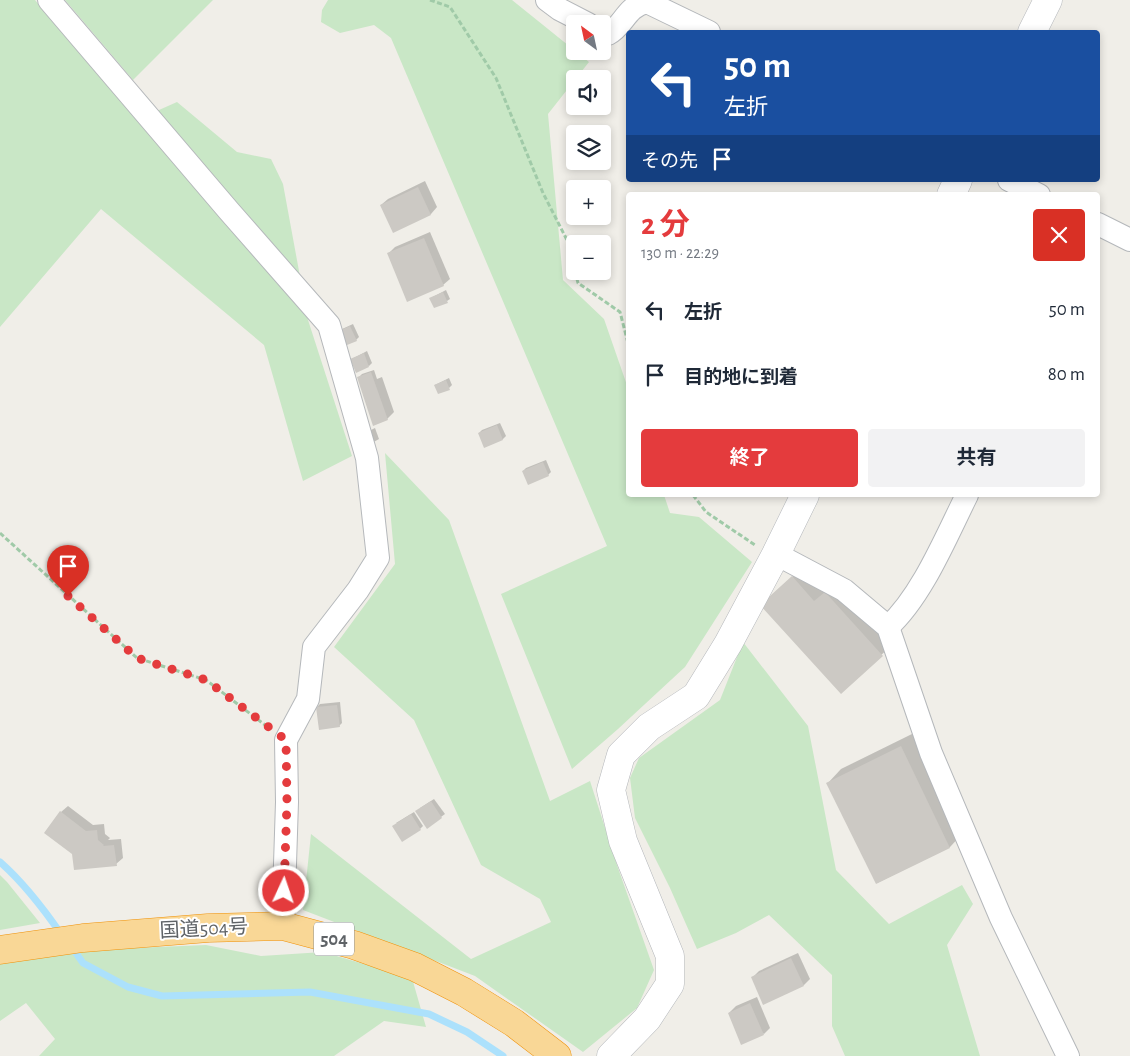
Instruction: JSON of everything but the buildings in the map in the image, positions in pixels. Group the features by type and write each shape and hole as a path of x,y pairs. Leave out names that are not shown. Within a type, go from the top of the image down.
{"highway":[{"name":"国道504号","path":"0,950 83,938 208,928 283,926 354,945 415,967 464,992 514,1023 557,1056"}],"street":[{"path":"49,0 329,325 367,458 378,558 358,590 314,648 308,699 286,740 287,811 283,926"},
{"path":"547,0 570,15"},
{"path":"1033,30 1048,0"},
{"path":"611,32 636,4 647,2 705,30"},
{"path":"1013,182 1033,192"},
{"path":"1100,227 1130,240"},
{"path":"611,1056 647,1019 670,984 670,956 622,841 611,790 621,755 649,727 696,696 728,644 804,497"},
{"path":"888,628 897,619 920,586 967,497"},
{"path":"776,554 844,590 888,628 931,753 997,908 1068,1056"}],"path":[{"path":"430,0 450,7 496,78 543,192 566,238"},
{"path":"577,280 578,283 620,312 626,335"},
{"path":"695,497 706,512 751,543 776,554"},
{"path":"0,533 137,658 206,680 286,740"}],"green space":[{"path":"0,0 35,0 142,126 159,110 177,102 237,152 271,159 283,184 308,320 352,456 303,481 264,345 101,209 0,327"},
{"path":"65,0 213,0 133,80"},
{"path":"328,0 512,0 566,43 566,60 587,60 589,62 583,70 566,70 566,91 548,114 563,280 604,319 626,382 626,497 665,497 670,513 699,517 752,562 685,667 572,769 501,594 607,546 391,38 374,25 340,33 321,22 322,10"},
{"path":"385,453 449,520 550,801 590,781 654,970 637,1008 583,1052 475,976 303,910 311,834 471,959 551,922 540,899 481,865 414,720 334,647 395,564"},
{"path":"743,642 808,726 836,870 889,924 962,885 973,904 947,945 980,1056 845,1056 832,1026 832,975 769,915 736,933 697,949 670,888 635,818 630,778 639,758 720,700"},
{"path":"0,875 7,882 40,923 0,930"},
{"path":"206,945 261,956 323,952 412,978 426,1027 384,1021 334,1056 39,1056 55,1039 26,1003 0,1021 0,963 59,951"}],"waterway":[{"path":"0,862 33,896 61,934"},
{"path":"71,946 83,963 128,987 162,996 310,992 429,1014 467,1032 503,1056"}],"route":[{"path":"68,596 137,658 206,680 286,740 287,802 284,891"}]}
